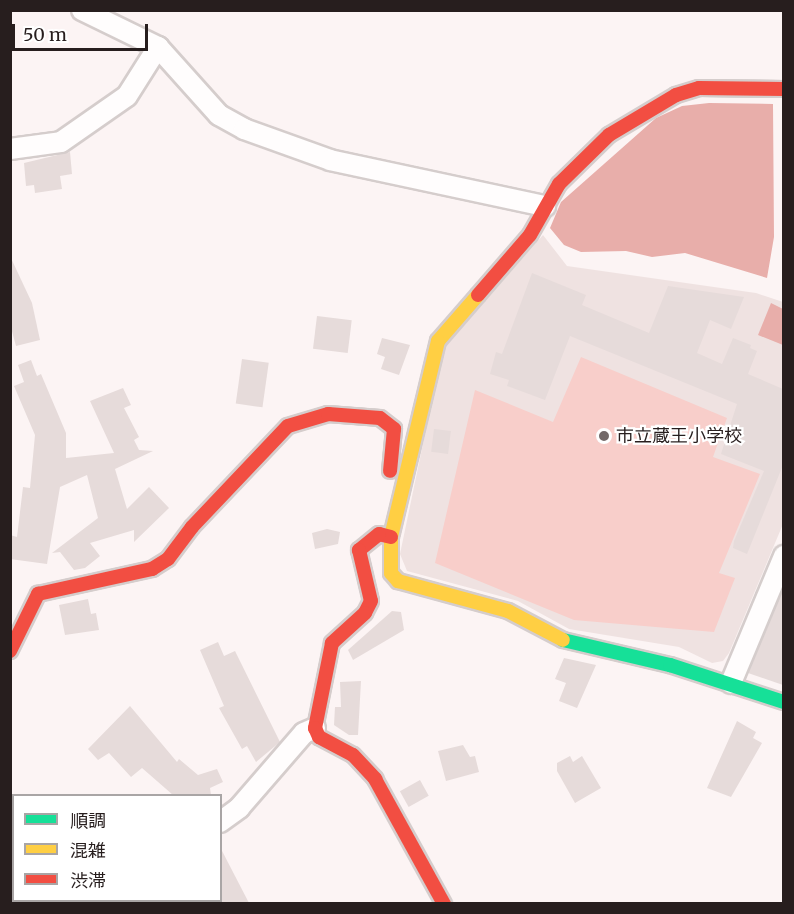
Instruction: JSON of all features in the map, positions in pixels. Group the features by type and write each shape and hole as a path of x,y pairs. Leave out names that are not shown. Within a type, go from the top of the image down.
{"street":[{"path":"82,10 158,47 219,116 244,129 330,160 545,206"},
{"path":"10,149 61,142 127,96 158,47"},
{"path":"444,903 375,779 353,755 319,737 315,729 332,643 365,613 371,601 359,550 385,535 438,341 530,235 559,184 609,135 676,95 699,88 783,89"},
{"path":"10,651 38,594 152,569 168,559 192,527 236,485 288,426 311,416 380,418 394,429 385,535 391,573 398,581 508,611 570,644 670,665 731,683 783,702"},
{"path":"731,683 779,579 783,556"},
{"path":"222,821 239,808 304,733 315,729"}],"shaded area":[{"path":"709,103 773,104 774,237 767,278 685,253 652,257 626,251 581,252 564,245 550,228 561,202 656,118 682,106"},
{"name":"市立蔵王小学校","path":"543,235 567,266 756,293 783,302 783,524 729,653 723,661 712,663 679,647 569,629 518,601 407,571 400,554 443,348"},
{"path":"771,303 783,309 783,345 758,335"},
{"path":"581,357 727,418 713,457 760,474 719,573 735,578 714,632 574,620 435,563 475,390 553,422"}],"building":[{"path":"70,152 72,174 60,176 62,189 35,193 34,185 26,186 24,163"},
{"path":"10,256 32,303 40,340 16,346 10,324"},
{"path":"532,273 586,295 582,305 649,333 668,286 744,297 731,329 710,320 697,353 722,364 733,338 751,345 750,348 757,351 748,374 783,389 783,465 747,554 733,548 734,541 764,471 721,454 737,404 570,336 545,400 507,386 509,380 490,374 496,352 502,354"},
{"path":"317,316 352,320 348,353 313,349"},
{"path":"382,338 410,345 399,375 381,369 385,357 377,354"},
{"path":"242,359 269,363 262,407 236,404"},
{"path":"31,360 37,376 41,374 66,433 66,458 114,453 90,401 123,388 131,405 124,408 139,437 134,440 139,450 153,451 115,469 127,509 149,487 169,508 134,542 134,530 90,543 100,556 85,568 74,570 60,552 52,553 98,518 87,475 60,487 47,564 10,559 10,535 17,537 23,487 30,488 35,435 14,386 24,382 18,365"},
{"path":"434,429 451,431 448,454 431,452"},
{"path":"327,529 340,532 338,544 315,549 312,533"},
{"path":"783,588 783,685 748,673"},
{"path":"88,599 91,614 96,613 99,630 65,635 59,605"},
{"path":"392,611 401,612 404,630 353,660 348,650"},
{"path":"218,642 224,656 235,651 280,742 256,762 247,746 242,749 219,708 224,706 200,650"},
{"path":"564,658 596,665 577,708 559,701 566,683 555,679"},
{"path":"361,681 358,735 349,735 334,725 335,707 341,707 340,682"},
{"path":"130,706 177,762 179,759 198,775 217,769 223,782 210,788 211,794 172,794 142,768 131,777 109,753 98,760 88,749"},
{"path":"737,721 756,732 753,738 762,743 731,797 707,788"},
{"path":"463,745 470,757 475,756 479,772 446,781 438,751"},
{"path":"570,756 573,762 582,756 601,788 575,803 557,771 557,763"},
{"path":"420,780 429,796 409,807 400,791"},
{"path":"222,851 249,903 220,903 222,902"}],"traffic: fast":[{"path":"563,640 670,665 784,702"}],"traffic: slow":[{"path":"478,295 438,341 391,537 391,573 398,581 508,611 563,640"}],"traffic: jam":[{"path":"478,295 530,235 559,184 609,135 676,95 699,88 784,89"},
{"path":"10,651 38,594 152,569 168,559 192,527 288,426 328,414 380,418 394,429 390,471"},
{"path":"391,537 379,534 359,550 371,601 365,613 332,643 315,728 319,737 353,755 375,779 444,904"}],"place":[{"name":"市立蔵王小学校","path":"604,436"}]}
